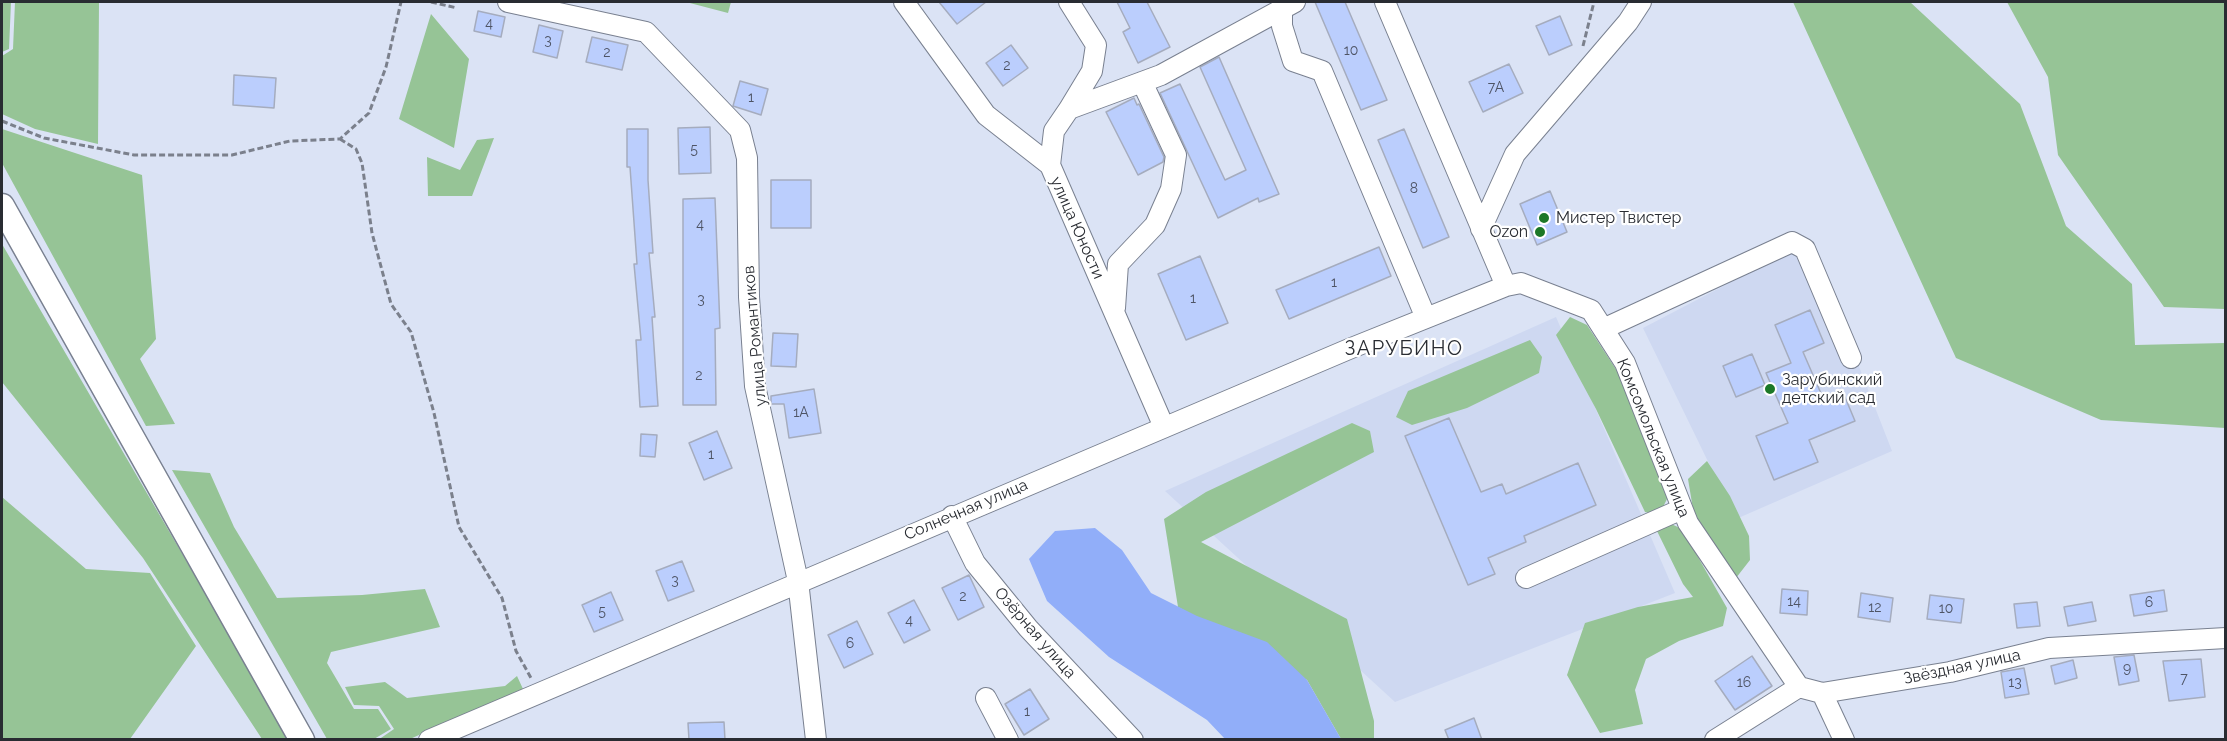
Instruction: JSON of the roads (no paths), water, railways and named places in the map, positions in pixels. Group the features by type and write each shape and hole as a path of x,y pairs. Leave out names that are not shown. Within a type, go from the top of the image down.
{"main road":[{"path":"2,206 302,740"}],"street":[{"name":"улица Романтиков","path":"508,2 646,32 740,130 747,158 749,297 755,386 798,581 816,740"},
{"name":"улица Юности","path":"904,2 986,116 1050,165 1164,427"},
{"path":"1050,165 1054,131 1092,71 1096,45 1069,2"},
{"path":"1384,2 1506,286"},
{"path":"1481,229 1515,154 1628,22 1641,2"},
{"path":"1069,109 1161,75 1288,5"},
{"path":"1288,5 1282,26 1293,61 1322,71 1426,318"},
{"path":"1115,314 1118,264 1155,225 1171,189 1176,155 1142,82"},
{"path":"1603,329 1792,242 1805,249 1851,358"},
{"name":"Комсомольская улица","path":"1506,286 1521,284 1591,310 1625,363 1688,523 1799,687"},
{"name":"Солнечная улица","path":"429,740 952,516 1506,286"},
{"path":"1526,578 1682,509"},
{"name":"Озёрная улица","path":"952,516 975,563 1028,628 1133,740"},
{"name":"Звёздная улица","path":"1799,687 1822,693 1950,672 2049,648 2226,638"},
{"path":"1715,740 1799,687"},
{"path":"1822,693 1844,740"},
{"path":"986,698 1008,740"}],"water":[{"path":"1095,528 1122,550 1151,593 1197,616 1267,642 1307,680 1341,739 1225,739 1207,720 1109,657 1047,601 1029,559 1055,531"}],"place":[{"name":"Мистер Твистер","path":"1544,218"},
{"name":"Ozon","path":"1540,232"},
{"name":"Зарубинский детский сад","path":"1770,389"}],"district":[{"name":"ЗАРУБИНО","path":"1404,349"}]}
